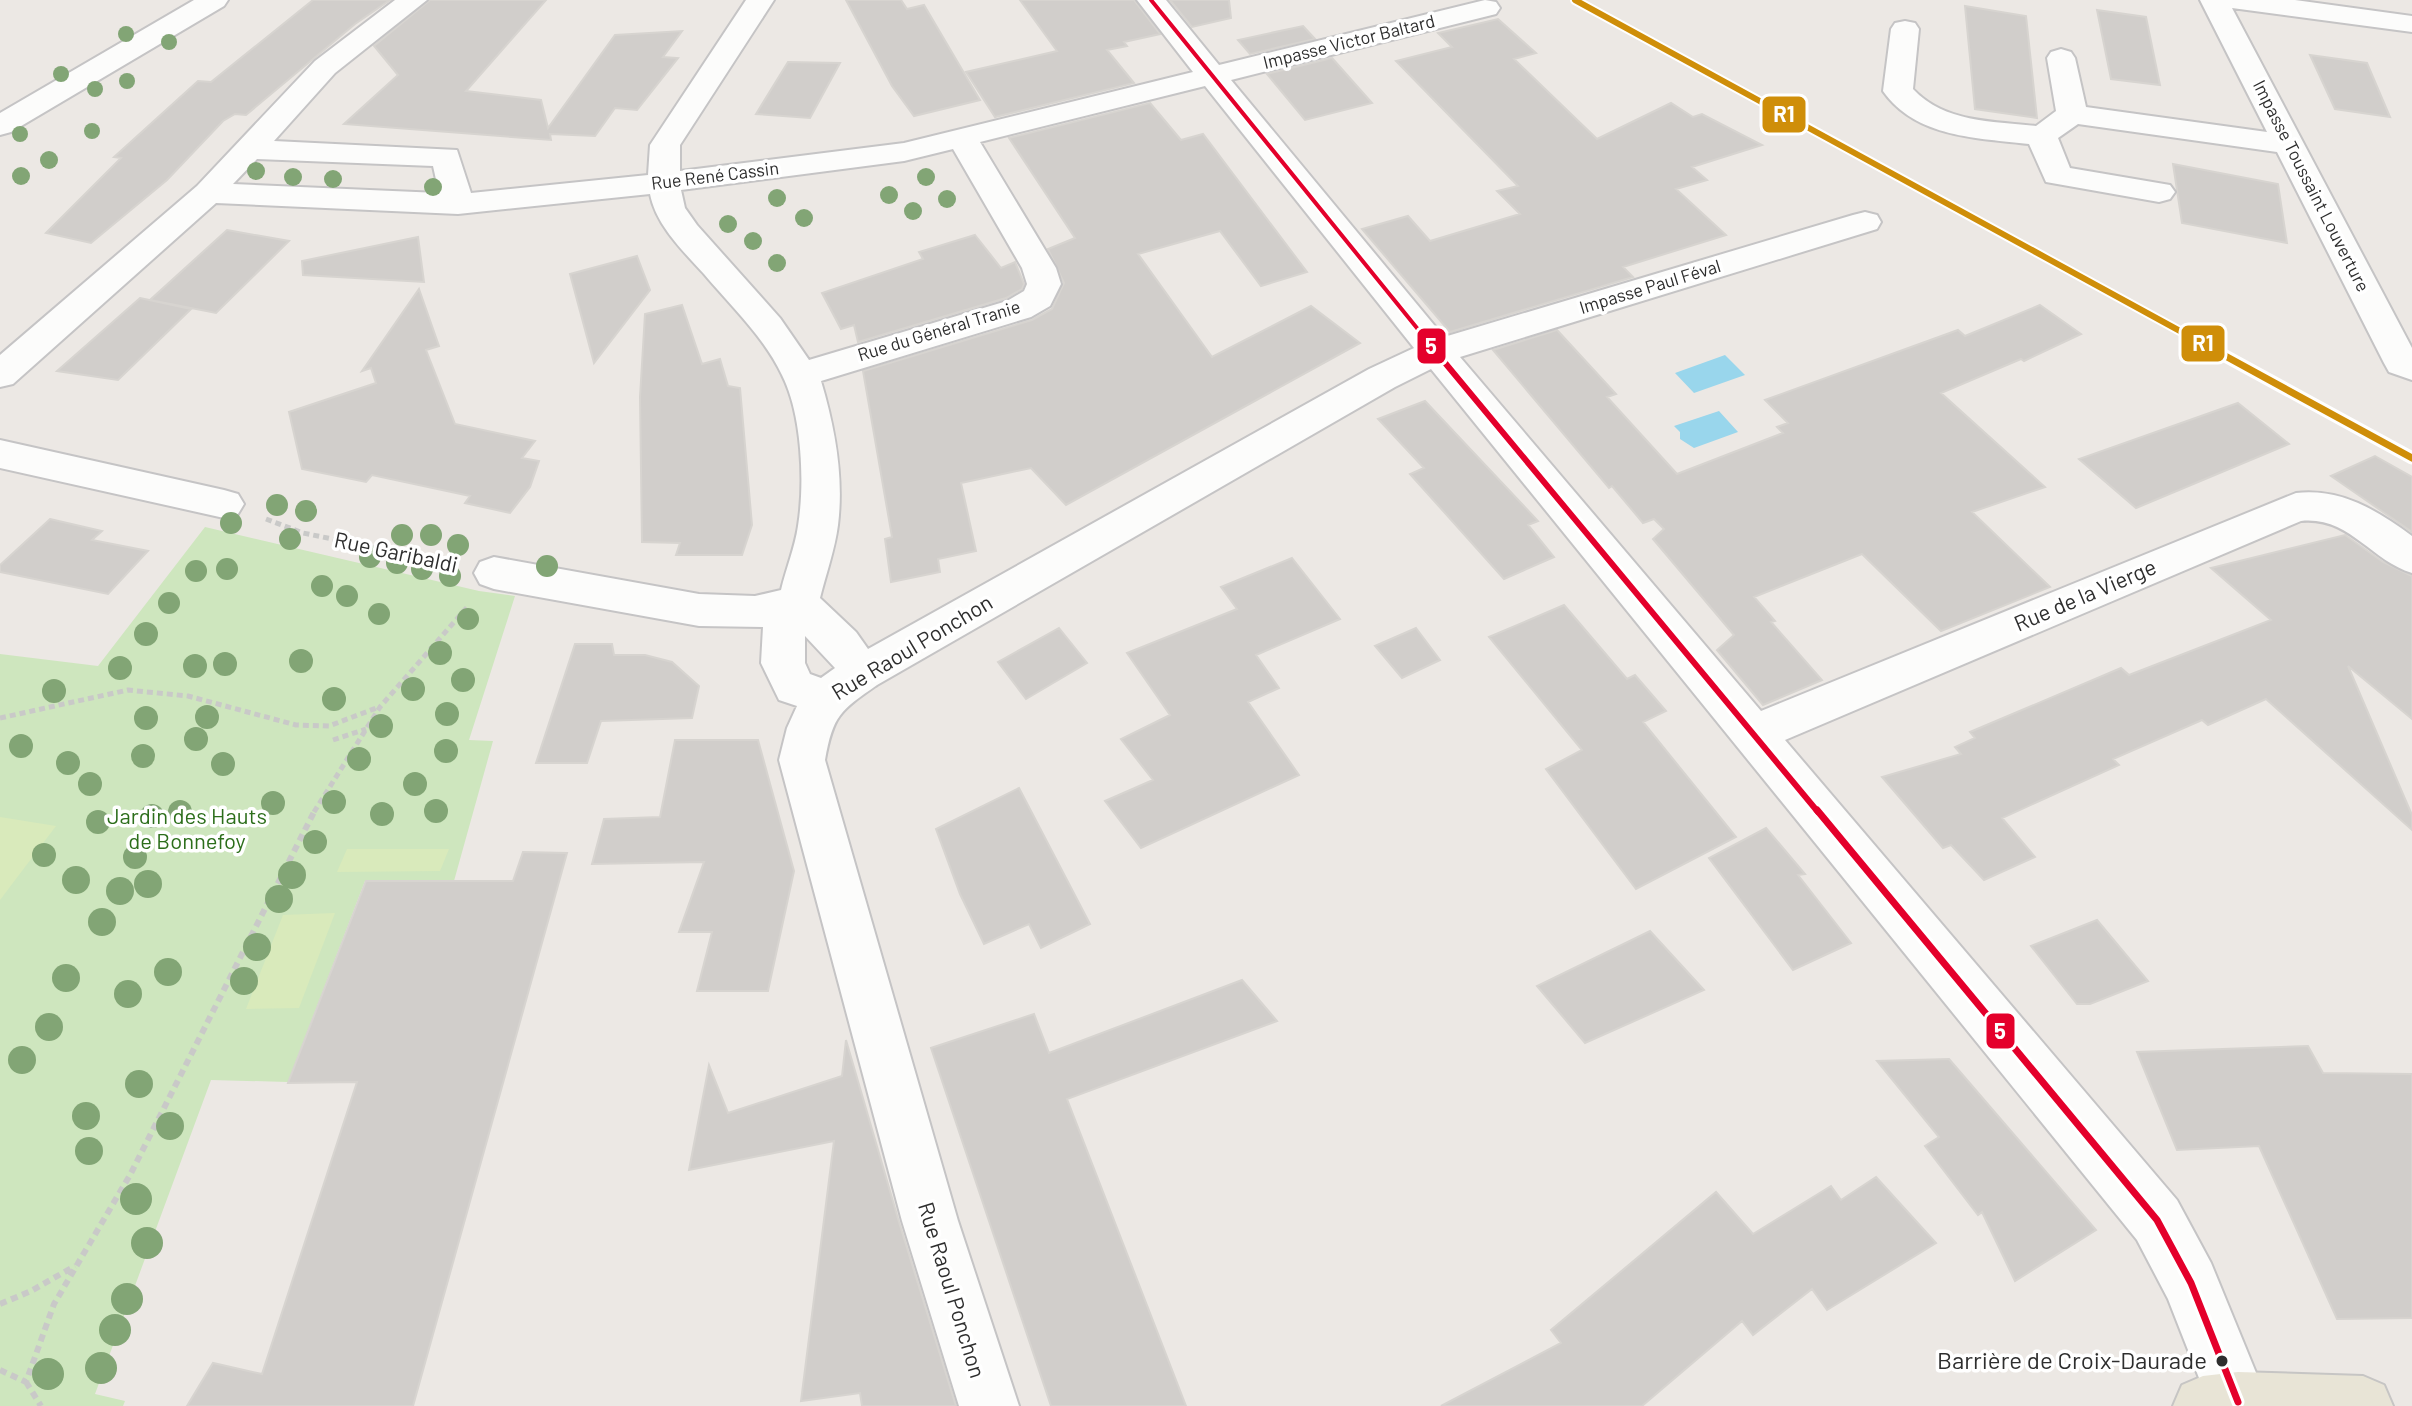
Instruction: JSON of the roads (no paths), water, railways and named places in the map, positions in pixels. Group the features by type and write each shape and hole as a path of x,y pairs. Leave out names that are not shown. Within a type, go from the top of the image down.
{"main road":[{"path":"2220,1404 2348,1405"}],"street":[{"path":"0,126 214,0"},
{"path":"0,375 208,193 325,67 413,0"},
{"path":"760,0 665,145 664,183 669,208 685,232 768,326 801,375 814,420 821,482 818,527 798,603 784,625 783,663 794,687 843,685 841,644 798,603"},
{"path":"1151,0 1436,352 2157,1220 2191,1283 2220,1404"},
{"name":"Impasse Toussaint Louverture","path":"2214,0 2402,363 2412,368"},
{"path":"2232,0 2412,24"},
{"name":"Impasse Victor Baltard","path":"1213,76 1486,8"},
{"path":"1905,29 1898,91 1910,108 1941,122 2042,136 2072,114 2289,144"},
{"path":"2061,58 2072,114"},
{"name":"Rue René Cassin","path":"208,193 458,204 664,183 904,152 1213,76"},
{"path":"2042,136 2057,175 2159,192"},
{"name":"Rue du Général Tranie","path":"801,375 1019,309 1038,298 1044,284 1039,268 961,137"},
{"path":"249,149 446,157 458,204"},
{"name":"Impasse Paul Féval","path":"1436,352 1865,222"},
{"name":"Rue Raoul Ponchon","path":"989,1406 930,1221 802,760 810,717 843,685 1382,378 1436,352"},
{"path":"0,454 224,504"},
{"name":"Rue de la Vierge","path":"1752,734 2296,507 2310,504 2328,506 2347,514 2412,558"},
{"path":"488,571 699,610 755,612 798,603"}],"water":[{"path":"1725,355 1745,375 1694,393 1675,373"},
{"path":"1719,411 1738,432 1694,448 1680,439 1680,432 1674,426"}],"place":[{"name":"Barrière de Croix-Daurade","path":"2222,1361"}],"park label":[{"name":"Jardin des Hauts de Bonnefoy","path":"187,828"}]}
